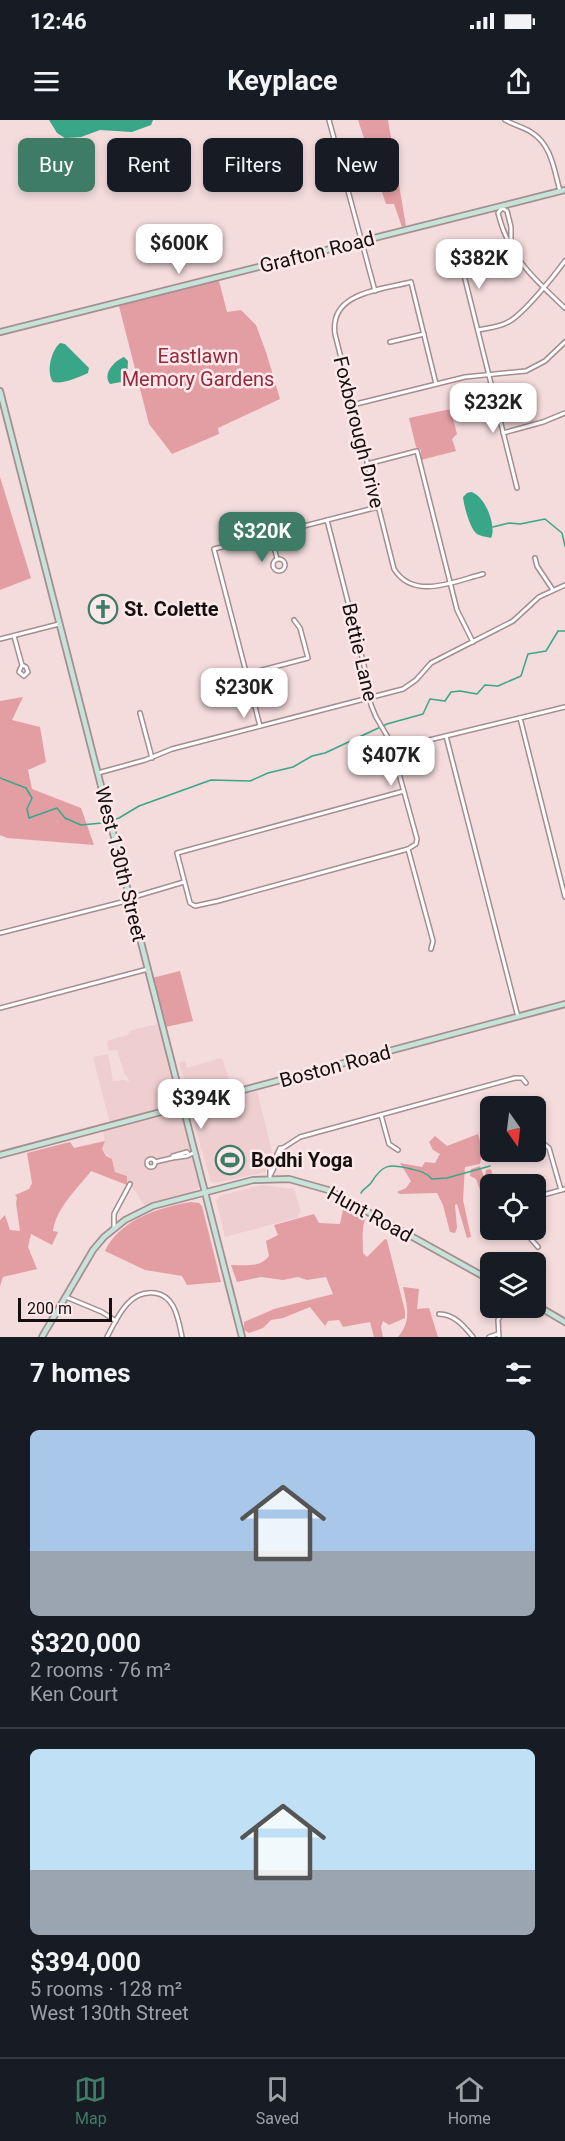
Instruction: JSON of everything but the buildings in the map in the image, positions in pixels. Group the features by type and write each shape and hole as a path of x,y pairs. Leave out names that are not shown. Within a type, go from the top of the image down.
{"street":[{"path":"329,120 375,291"},
{"path":"505,120 530,131 543,143 551,158 562,191"},
{"name":"Grafton Road","path":"0,332 562,191"},
{"path":"511,242 511,227 507,211 502,207 498,213 521,265 565,308"},
{"path":"459,255 517,488"},
{"path":"478,330 511,320 565,261"},
{"name":"Foxborough Drive","path":"423,334 411,282 358,296 346,302 337,313 334,323 392,564 400,576 411,585 422,588 483,574"},
{"path":"390,342 423,334 436,384"},
{"path":"352,405 465,377 514,373 531,369 548,359 565,342"},
{"name":"West 130th Street","path":"0,391 242,1337"},
{"path":"504,432 543,422 565,413"},
{"path":"367,464 417,451 458,614 473,642"},
{"path":"260,726 214,549 378,507"},
{"name":"Bettie Lane","path":"327,520 364,665 373,711 384,729 392,750 417,839 415,846 408,849 433,941 431,949"},
{"path":"271,534 277,559 273,566 274,569 280,571 284,569 285,564 283,560 277,559"},
{"path":"535,558 537,566 553,590"},
{"path":"98,773 152,758 172,749 397,691 411,685 431,663 445,654 513,621 538,597 565,585"},
{"path":"247,674 308,658 300,628 294,620"},
{"path":"0,639 59,624"},
{"path":"14,636 22,665"},
{"path":"392,750 565,707"},
{"path":"140,713 152,758"},
{"path":"520,718 565,897"},
{"path":"446,736 518,1017"},
{"path":"404,791 177,854 190,903 195,906 408,849"},
{"path":"0,933 130,899 184,882"},
{"path":"0,1008 148,969"},
{"name":"Boston Road","path":"0,1155 183,1108 565,1004"},
{"path":"270,1176 283,1148 297,1138 515,1078 522,1078 526,1083"},
{"path":"381,1115 389,1144 398,1150"},
{"path":"546,1146 549,1148 563,1189 546,1194"},
{"path":"155,1162 186,1152 188,1154 195,1152"},
{"name":"Hunt Road","path":"42,1337 93,1250 114,1228 148,1207 270,1176 328,1190 480,1275"},
{"path":"114,1228 114,1214 130,1184"},
{"path":"532,1240 538,1247"},
{"path":"107,1337 134,1297 142,1293 162,1295 171,1302 182,1337"},
{"path":"65,1296 102,1312 116,1321"},
{"path":"546,1311 565,1322"},
{"path":"439,1314 447,1314 463,1325 473,1337"},
{"path":"489,1337 499,1335 499,1318"}],"shaded area":[{"path":"49,120 153,120 151,125 132,132 100,130 81,137 65,138 57,133"},
{"path":"60,343 65,344 89,368 88,373 75,379 53,382 50,373 51,362 54,351"},
{"path":"124,357 128,361 127,381 110,384 107,376 110,368"},
{"path":"471,492 476,494 485,505 491,519 491,538 477,534 470,522 463,497"},
{"path":"159,1024 177,1101 175,1105 110,1124 93,1057 108,1054 113,1081 130,1082 117,1050 109,1051 107,1041 127,1035 132,1030"},
{"path":"221,1058 232,1089 189,1097 179,1063 185,1061 187,1068"},
{"path":"257,1091 272,1151 265,1172 211,1182 192,1116 193,1110"},
{"path":"176,1113 182,1119 199,1186 192,1192 145,1206 133,1188 127,1185 127,1176 115,1172 112,1159 102,1149 105,1141 103,1131"},
{"path":"262,1185 294,1189 301,1213 298,1213 299,1217 225,1237 216,1200 219,1196"}],"green space":[{"path":"358,120 388,120 391,138 364,138"},
{"path":"399,185 406,226 402,227 394,204 386,204 382,192 399,192"},
{"name":"Eastlawn Memory Gardens","path":"218,277 227,312 241,310 256,325 280,399 218,428 219,434 172,454 149,424 118,302"},
{"path":"455,408 463,410 453,419 457,434 452,439 456,451 421,460 421,450 416,447 409,418"},
{"path":"0,477 31,578 0,590"},
{"path":"23,697 12,720 40,727 46,762 28,770 32,789 81,808 94,845 7,838 0,835 0,701"},
{"path":"180,971 193,1021 166,1027 152,978"},
{"path":"478,1134 480,1141 480,1164 465,1167 463,1200 471,1237 467,1238 457,1204 455,1205 457,1228 455,1233 450,1232 443,1205 437,1193 400,1194 397,1192 406,1188 411,1181 400,1163 422,1167 425,1162 435,1163 440,1154 433,1150 429,1142 435,1136 447,1146"},
{"path":"105,1141 102,1149 106,1156 112,1159 115,1172 127,1176 127,1185 91,1171 58,1214 53,1231 58,1232 52,1245 31,1234 28,1247 37,1269 3,1277 0,1286 0,1220 5,1215 10,1230 20,1231 15,1195 29,1189 32,1183 27,1153 70,1142 74,1148"},
{"path":"480,1166 483,1174 480,1174 480,1190 476,1179 470,1176 471,1169"},
{"path":"491,1169 492,1174 486,1174 486,1170"},
{"path":"191,1202 202,1206 221,1282 187,1285 182,1276 145,1270 105,1251 111,1240 130,1223 166,1207"},
{"path":"344,1205 366,1217 363,1226 363,1253 367,1257 385,1239 387,1240 405,1318 389,1325 383,1321 381,1327 383,1337 374,1337 370,1322 343,1327 339,1320 328,1321 325,1326 310,1307 283,1318 271,1320 263,1328 249,1333 244,1330 244,1322 274,1309 333,1294 326,1277 307,1280 298,1277 283,1280 261,1277 237,1282 231,1265 252,1265 265,1260 269,1256 266,1241 278,1235 274,1225 314,1214 319,1223 340,1224"},
{"path":"403,1287 419,1289 417,1309 429,1308 438,1337 398,1337 407,1319"}],"waterway":[{"path":"493,527 545,519 562,533 565,546"},
{"path":"0,778 26,788 32,798 27,809 29,818 57,808 65,818 81,825 102,823 119,818 139,806 211,780 250,781 268,773 293,767 312,756 325,753 387,724 423,714 430,699 445,701 451,692 477,694 485,685 498,686 521,676 528,654 546,651 558,631 565,631"},
{"path":"361,1193 383,1168 392,1166 417,1170 432,1179 447,1178 490,1166"}],"place":[{"name":"St. Colette","path":"103,609"},
{"name":"Bodhi Yoga","path":"230,1160"}]}
